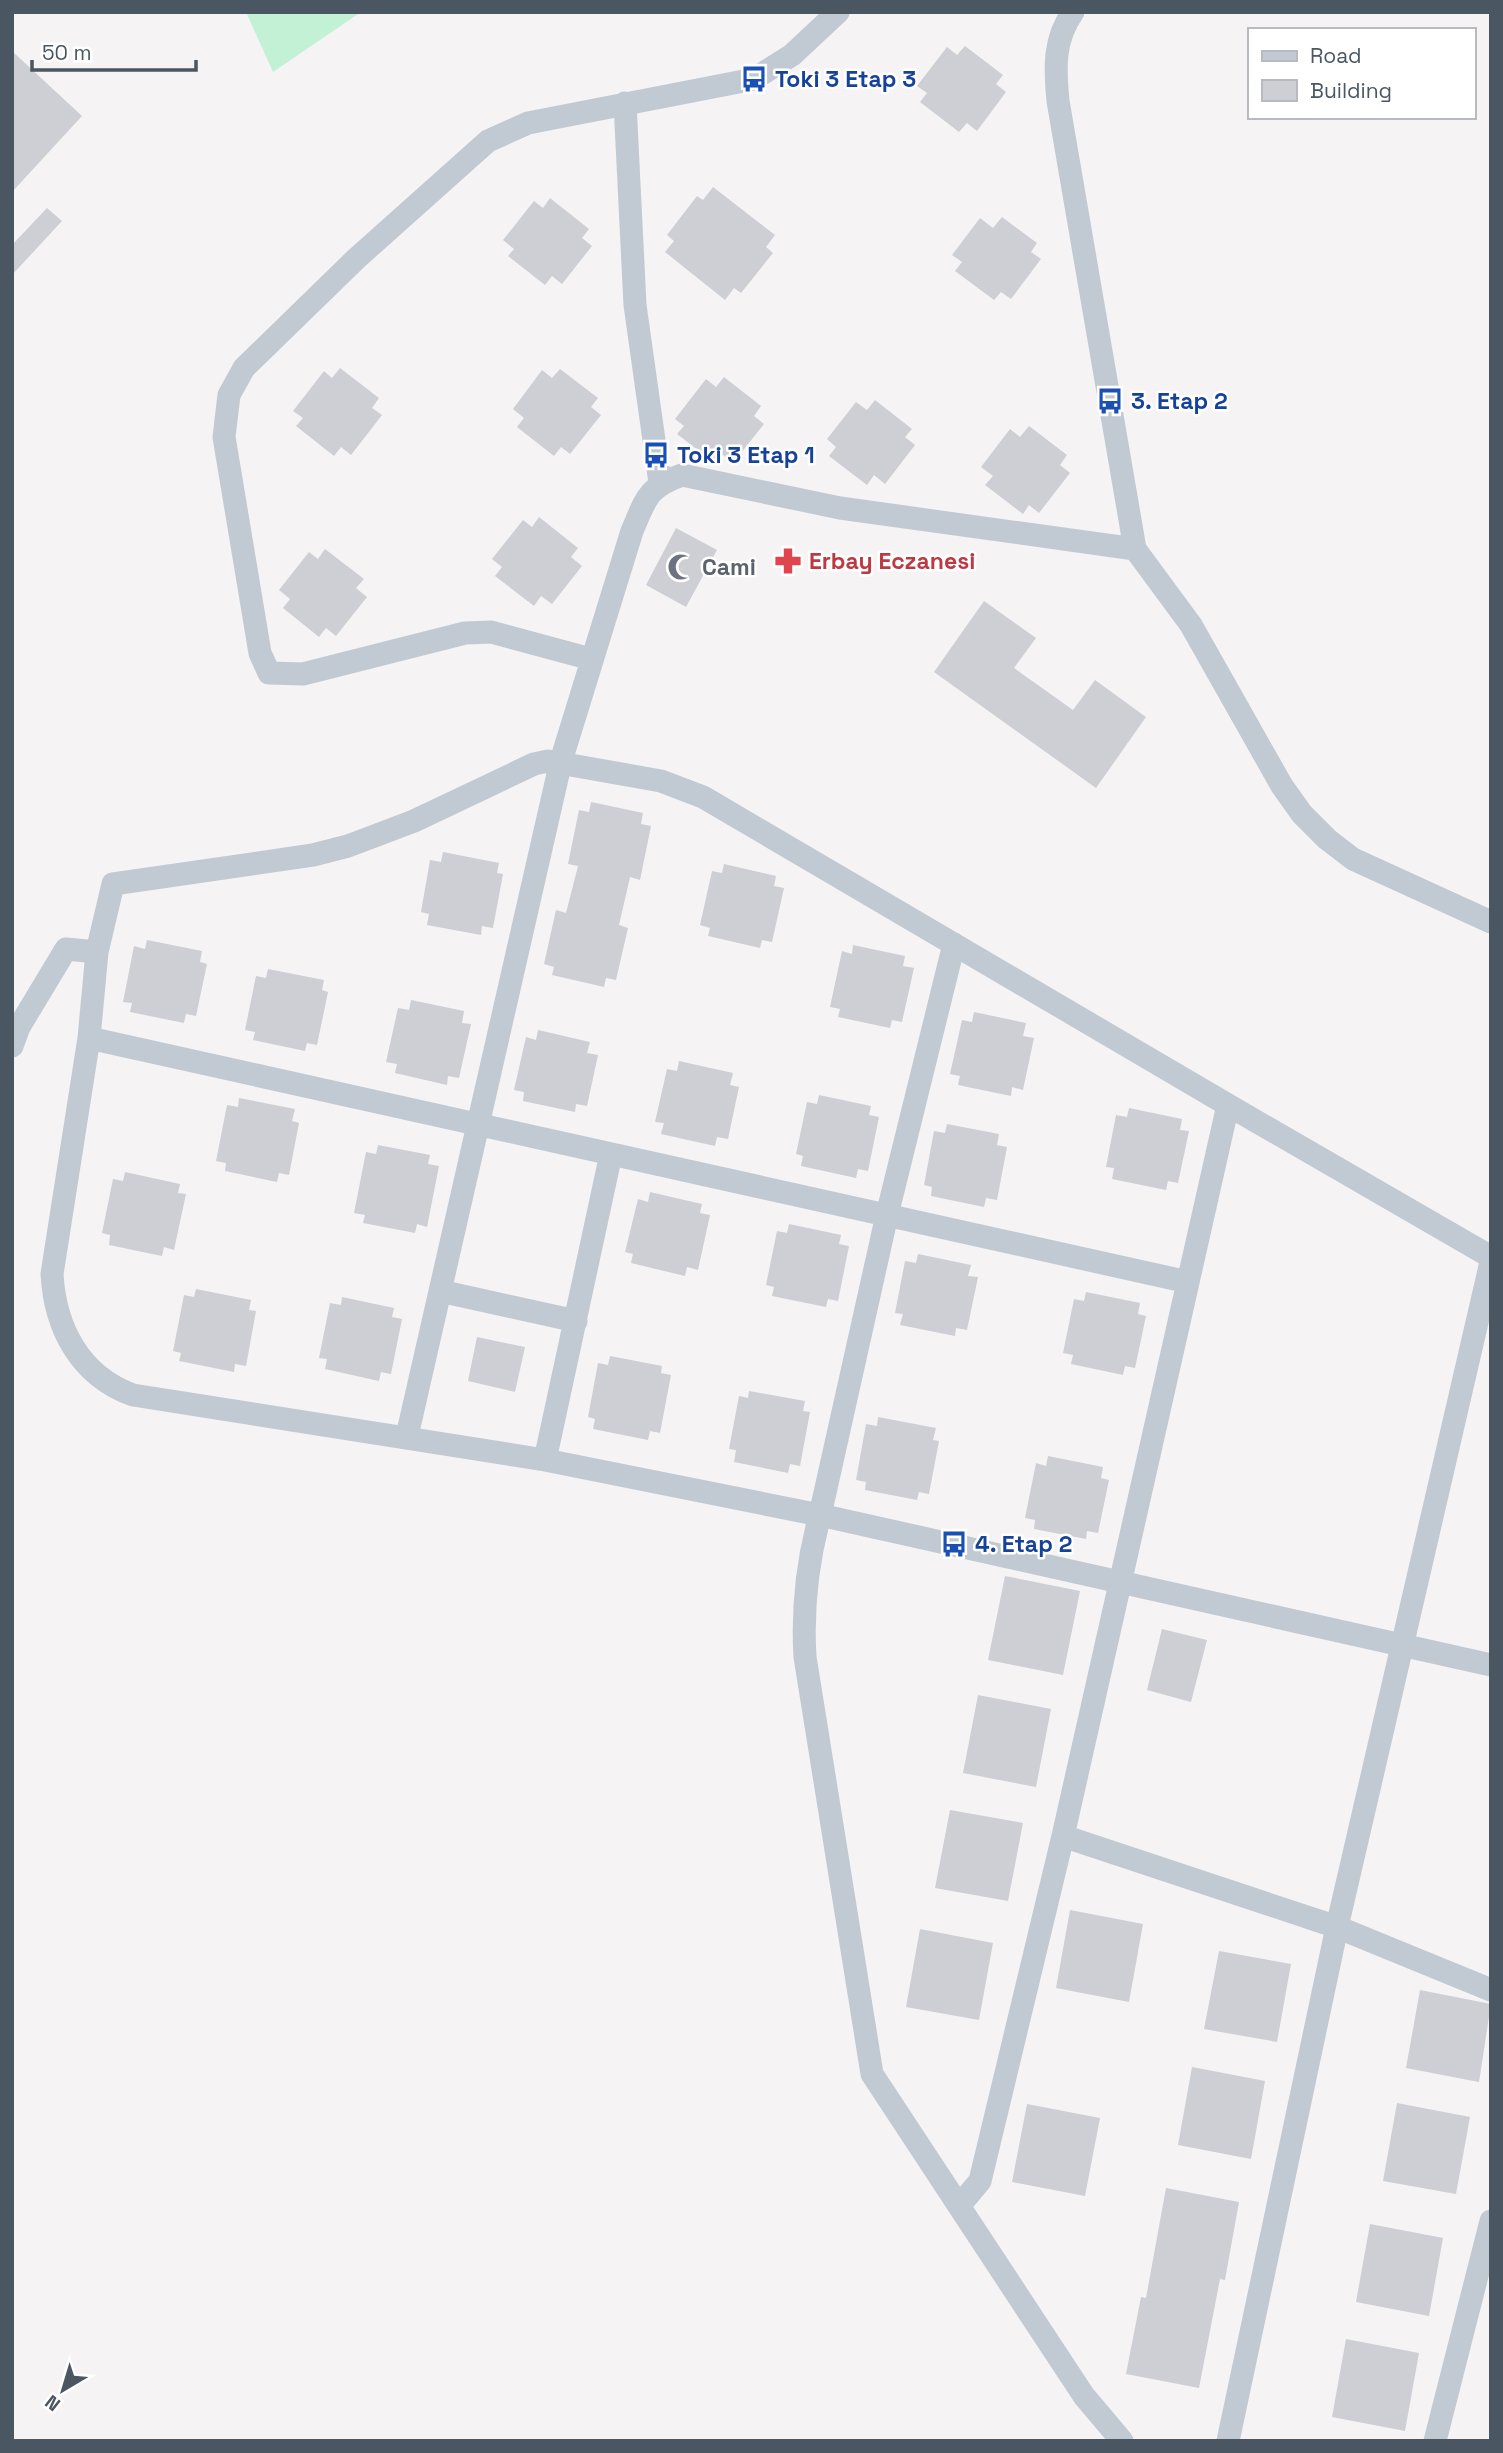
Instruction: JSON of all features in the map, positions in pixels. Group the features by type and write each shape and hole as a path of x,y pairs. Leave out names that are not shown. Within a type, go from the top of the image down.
{"street":[{"path":"591,659 491,632 465,633 303,674 269,673 260,653 224,437 229,395 244,368 357,258 488,141 528,123 754,79 792,55 838,12"},
{"path":"1073,12 1060,36 1056,53 1058,101 1135,549 1191,625 1282,786 1302,814 1326,839 1353,859 1491,922"},
{"path":"625,103 635,305 660,483"},
{"path":"407,1436 561,761 632,531 645,500 660,483 682,475 840,508 1135,549"},
{"path":"1228,2441 1337,1927 1403,1644 1491,1259 703,797 661,781 561,761 534,764 414,821 348,846 313,855 113,884 97,952 89,1038 52,1275 53,1301 73,1350 92,1372 116,1389 133,1395 407,1436 545,1460 820,1515 1403,1644 1491,1665"},
{"path":"954,944 887,1215 810,1551 803,1612 805,1657 872,2074 1084,2396 1122,2441"},
{"path":"12,1046 19,1027 66,948 97,952"},
{"path":"89,1038 1188,1282"},
{"path":"959,2206 979,2181 1063,1836 1228,1105"},
{"path":"545,1460 611,1154"},
{"path":"440,1291 576,1321"},
{"path":"1063,1836 1337,1927 1491,1990"},
{"path":"1435,2441 1491,2221"}],"green space":[{"path":"246,12 361,12 273,72"}],"building":[{"path":"965,46 1003,75 996,84 1006,92 977,131 967,123 959,132 920,102 927,93 917,86 947,47 957,55"},
{"path":"12,51 82,116 12,192"},
{"path":"713,187 775,235 766,247 773,253 741,293 734,288 725,300 665,252 674,241 667,235 697,196 703,200"},
{"path":"550,198 589,229 582,238 592,246 562,284 552,276 545,285 508,256 514,249 503,240 534,201 543,208"},
{"path":"47,208 62,221 12,275 12,245"},
{"path":"1002,217 1037,243 1031,252 1041,259 1011,299 1001,292 994,300 955,271 962,262 952,255 980,218 993,228"},
{"path":"340,368 379,398 372,408 382,415 351,455 341,447 334,456 296,426 303,418 293,411 324,371 332,378"},
{"path":"560,369 598,398 591,407 601,415 570,454 561,447 554,456 517,427 524,418 513,409 542,370 552,378"},
{"path":"724,377 761,406 754,416 764,424 733,463 723,455 716,464 677,434 684,426 675,419 706,379 716,387"},
{"path":"875,400 912,429 905,437 915,445 885,484 874,475 867,485 829,456 836,447 827,439 856,402 867,410"},
{"path":"1029,426 1067,455 1060,465 1070,473 1039,513 1029,505 1023,514 985,485 993,476 981,467 1010,429 1020,437"},
{"path":"539,517 578,548 571,557 582,566 552,604 541,596 534,606 495,576 502,567 492,559 523,520 532,527"},
{"name":"Cami","path":"676,528 717,550 686,607 646,585"},
{"path":"325,549 364,579 356,588 367,597 336,636 326,628 319,637 283,608 290,599 279,590 309,552 318,559"},
{"path":"984,601 1036,638 1014,668 1073,710 1095,680 1146,717 1096,788 934,672"},
{"path":"591,802 643,813 641,824 651,826 640,880 630,877 619,925 628,928 616,980 606,978 604,987 552,975 554,967 544,964 556,910 566,913 578,866 568,864 579,810 589,812"},
{"path":"443,852 499,863 497,873 503,874 493,928 482,926 481,935 427,925 429,914 421,912 430,860 441,862"},
{"path":"724,864 776,876 774,886 784,888 772,942 762,940 760,948 708,936 710,928 700,925 712,871 722,873"},
{"path":"147,940 202,951 200,962 207,964 196,1016 186,1014 184,1023 130,1012 132,1003 123,1002 134,946 145,949"},
{"path":"853,945 905,956 903,966 914,968 902,1022 892,1020 890,1028 838,1017 840,1009 830,1007 842,951 852,954"},
{"path":"268,969 324,980 322,990 328,992 317,1045 307,1043 305,1051 253,1040 255,1032 245,1030 256,976 266,978"},
{"path":"411,1000 464,1011 462,1023 471,1024 459,1078 448,1076 447,1085 395,1073 397,1064 386,1062 398,1008 409,1010"},
{"path":"974,1012 1026,1023 1023,1036 1034,1038 1023,1090 1012,1087 1011,1096 958,1085 960,1076 950,1074 962,1020 972,1022"},
{"path":"538,1030 590,1042 587,1053 598,1055 587,1106 576,1104 575,1112 523,1101 524,1092 514,1090 526,1037 536,1040"},
{"path":"679,1061 733,1073 730,1085 739,1087 728,1139 717,1137 715,1146 661,1134 664,1123 655,1122 667,1069 677,1071"},
{"path":"819,1095 871,1106 869,1115 879,1117 868,1171 858,1169 856,1178 801,1166 803,1156 796,1154 807,1102 817,1104"},
{"path":"239,1098 295,1109 292,1121 299,1123 289,1175 279,1173 277,1182 225,1171 226,1163 216,1161 227,1105 238,1107"},
{"path":"1129,1108 1182,1119 1180,1130 1189,1131 1178,1183 1168,1181 1166,1190 1112,1179 1114,1168 1106,1167 1116,1115 1127,1117"},
{"path":"947,1124 999,1134 997,1145 1007,1147 997,1200 986,1198 984,1207 931,1196 932,1187 924,1185 934,1131 945,1133"},
{"path":"378,1145 430,1155 428,1164 439,1166 427,1227 417,1224 415,1233 363,1223 365,1215 354,1213 366,1152 376,1154"},
{"path":"125,1172 180,1184 178,1193 186,1194 174,1250 164,1247 162,1256 109,1245 110,1235 102,1233 113,1179 123,1181"},
{"path":"650,1192 702,1204 700,1213 710,1215 698,1270 687,1267 685,1276 631,1263 633,1254 625,1252 638,1199 648,1202"},
{"path":"789,1224 841,1235 839,1244 849,1246 838,1301 828,1299 826,1307 772,1296 774,1287 766,1285 777,1231 787,1233"},
{"path":"918,1254 971,1265 968,1276 978,1277 967,1330 956,1328 955,1336 900,1325 903,1314 895,1313 905,1261 916,1263"},
{"path":"196,1289 251,1300 249,1310 256,1311 246,1366 235,1364 234,1372 179,1361 181,1353 173,1351 184,1295 194,1297"},
{"path":"1086,1292 1140,1303 1138,1314 1146,1316 1135,1368 1125,1366 1123,1375 1071,1364 1073,1355 1063,1353 1074,1299 1084,1301"},
{"path":"342,1297 394,1308 392,1317 402,1319 391,1374 381,1372 379,1381 325,1369 327,1359 319,1358 330,1303 341,1305"},
{"path":"477,1337 525,1347 515,1392 468,1381"},
{"path":"610,1356 662,1366 661,1373 671,1375 660,1433 650,1431 648,1440 593,1429 595,1419 588,1417 598,1363 608,1365"},
{"path":"749,1391 805,1401 803,1411 810,1412 800,1466 790,1464 788,1473 734,1462 736,1450 729,1449 739,1396 748,1398"},
{"path":"878,1417 936,1428 933,1440 939,1441 929,1494 919,1492 917,1500 865,1490 866,1482 856,1480 866,1424 877,1426"},
{"path":"1048,1456 1103,1467 1101,1478 1109,1480 1098,1533 1087,1531 1086,1539 1034,1529 1035,1520 1025,1518 1036,1463 1046,1466"},
{"path":"1005,1576 1080,1591 1063,1675 988,1660"},
{"path":"1162,1629 1207,1640 1191,1702 1147,1690"},
{"path":"978,1695 1051,1709 1036,1787 963,1773"},
{"path":"950,1810 1023,1823 1008,1901 935,1888"},
{"path":"1070,1910 1143,1924 1129,2002 1056,1988"},
{"path":"920,1929 993,1943 979,2020 906,2007"},
{"path":"1219,1951 1291,1964 1277,2042 1204,2029"},
{"path":"1420,1990 1491,2004 1479,2082 1406,2068"},
{"path":"1192,2067 1265,2081 1251,2159 1178,2145"},
{"path":"1397,2103 1470,2117 1456,2194 1383,2181"},
{"path":"1027,2104 1100,2118 1085,2196 1012,2182"},
{"path":"1166,2188 1239,2202 1225,2280 1220,2279 1199,2388 1126,2374 1141,2297 1146,2298"},
{"path":"1370,2224 1443,2238 1429,2316 1356,2302"},
{"path":"1346,2339 1419,2353 1405,2431 1332,2417"}],"place":[{"name":"Toki 3 Etap 3","path":"754,79"},
{"name":"3. Etap 2","path":"1110,401"},
{"name":"Toki 3 Etap 1","path":"656,455"},
{"name":"Erbay Eczanesi","path":"788,561"},
{"name":"Cami","path":"681,567"},
{"name":"4. Etap 2","path":"954,1544"}]}
